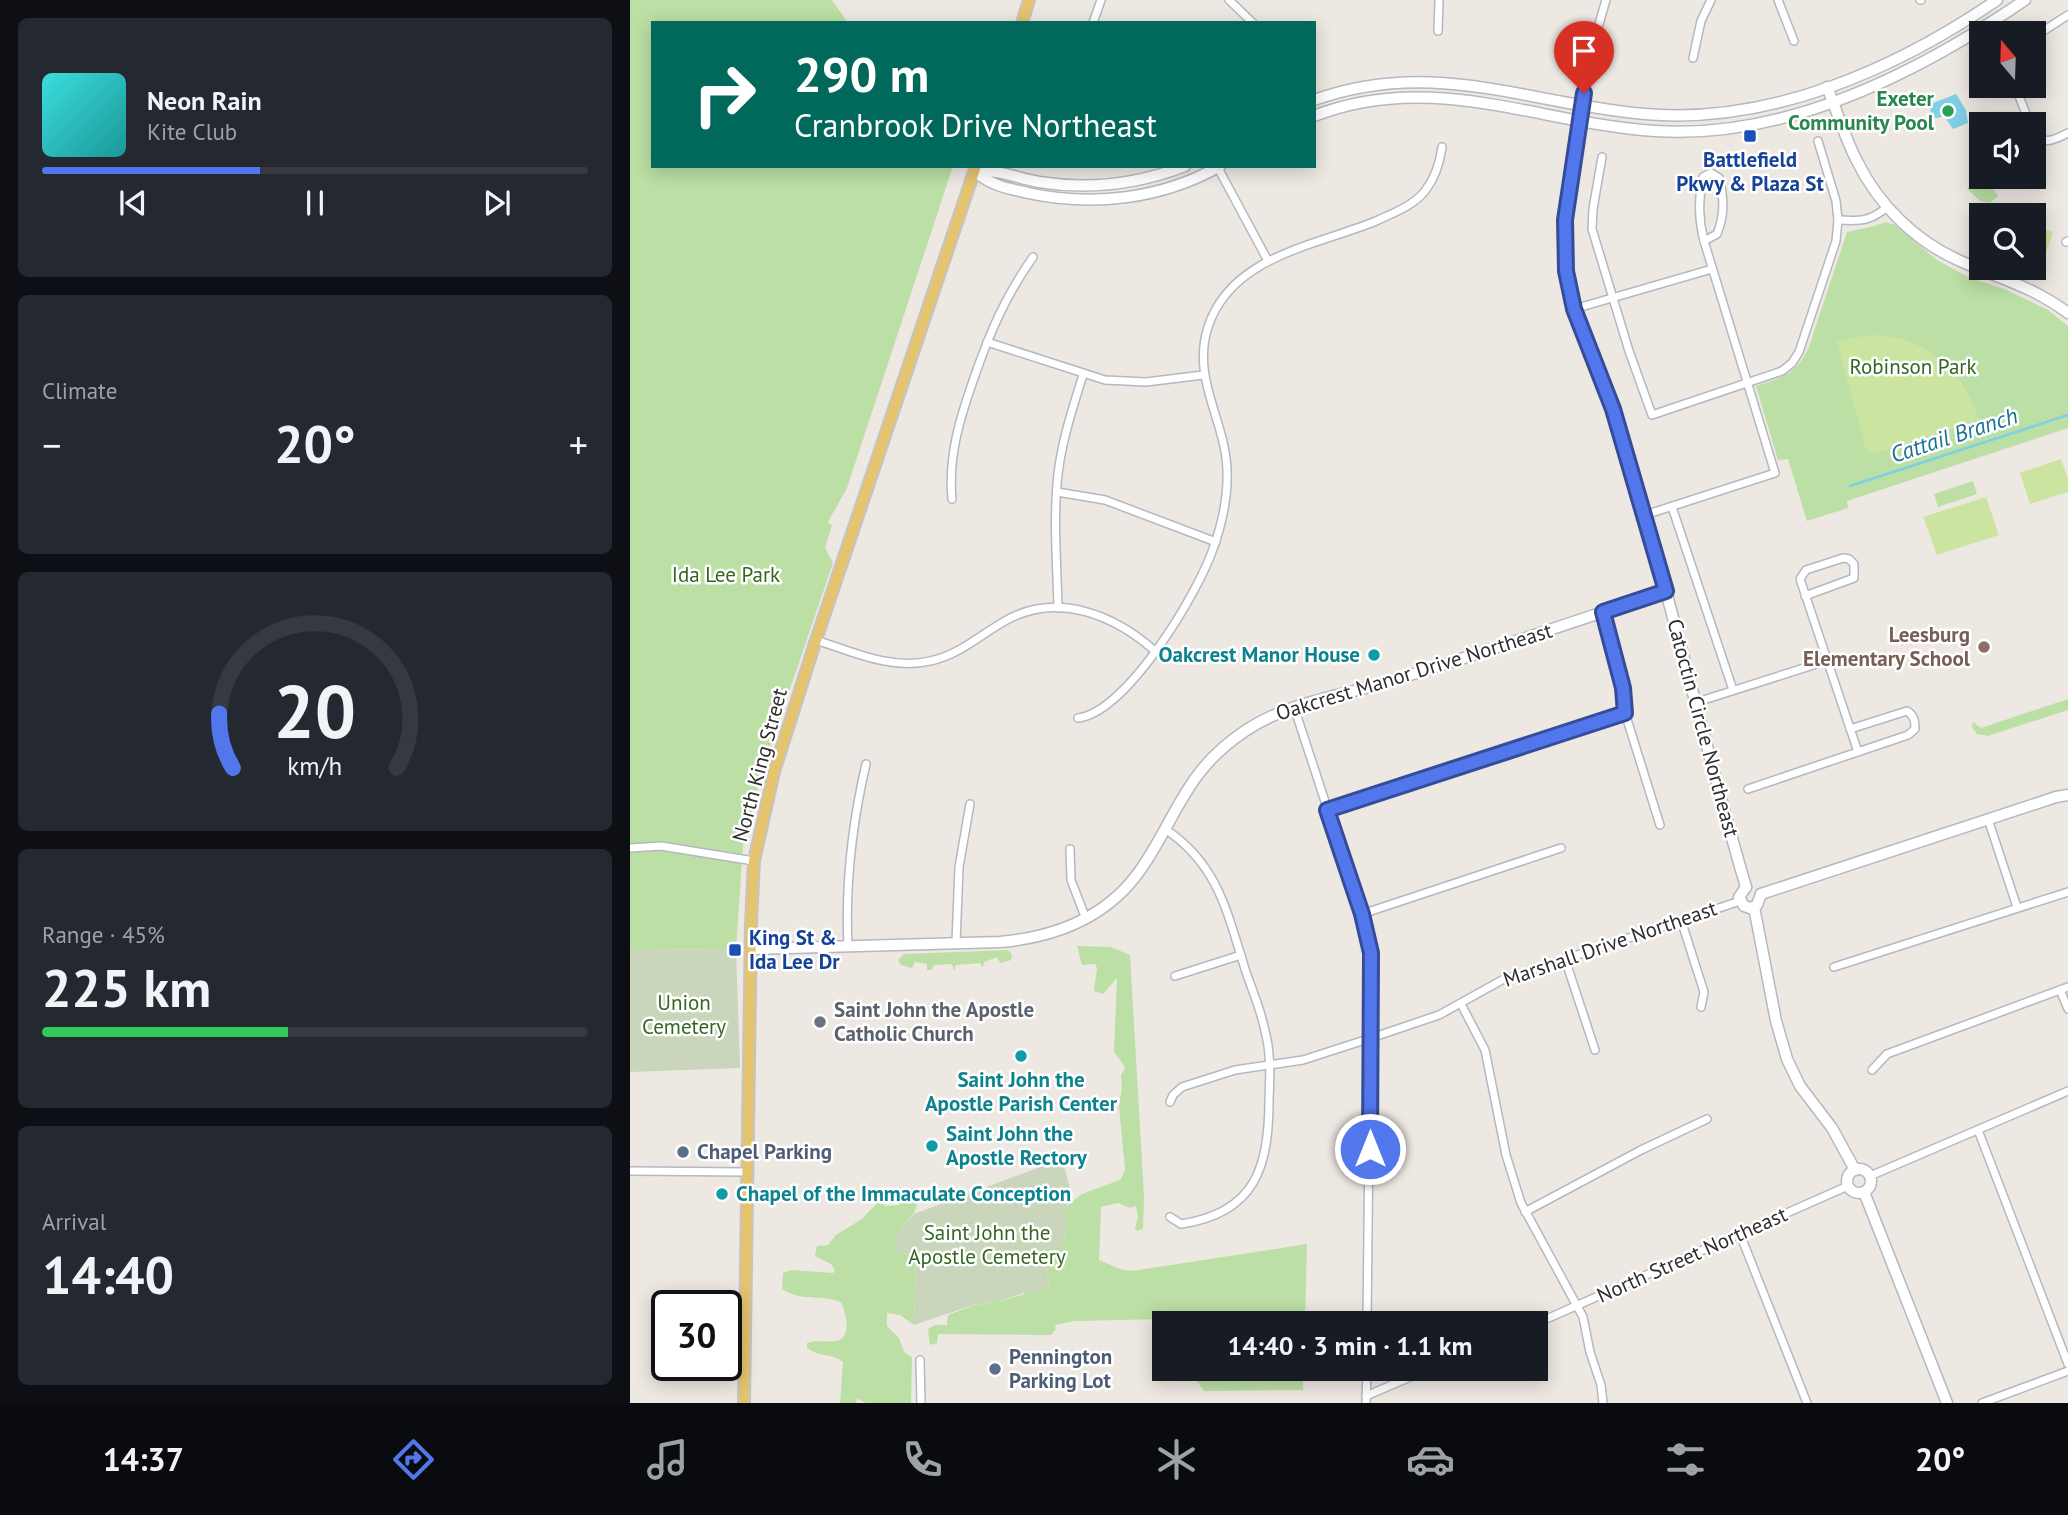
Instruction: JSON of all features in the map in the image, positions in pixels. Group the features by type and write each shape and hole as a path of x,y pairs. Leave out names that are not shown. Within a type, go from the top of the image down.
{"main road":[{"path":"1023,21 1029,0"},
{"name":"North King Street","path":"744,1403 754,861 774,772 816,640 975,169"}],"street":[{"path":"1094,21 1101,0"},
{"path":"1229,0 1251,21"},
{"path":"1438,31 1439,0"},
{"name":"Catoctin Circle Northeast","path":"1606,0 1596,34 1582,105 1564,237 1566,271 1574,309 1601,374 1645,515 1746,887"},
{"path":"1693,58 1701,21 1711,0"},
{"path":"1778,0 1794,41"},
{"path":"1316,100 1382,83 1426,81 1471,85 1643,114 1714,115 1773,104 1828,87 1915,50 1997,0"},
{"path":"1316,115 1373,100 1441,97 1654,131 1693,131 1746,125 1833,101 1878,84 1979,31 2025,0"},
{"path":"2046,29 2068,15"},
{"path":"1828,87 1855,158 1887,207 1930,244 1956,259 2017,282 2048,298 2068,313"},
{"path":"2046,141 2068,133"},
{"path":"1602,157 1592,229 1612,298 1653,415 1782,372 1796,358 1833,254 1838,220 1836,201 1818,141"},
{"path":"1078,718 1094,714 1104,707 1156,652 1204,570 1216,542 1223,520 1227,472 1219,427 1203,376 1204,342 1213,313 1238,281 1268,261 1371,223 1407,206 1429,185 1440,160 1442,147"},
{"path":"975,169 991,169 1037,181 1083,186 1133,181 1178,168"},
{"path":"975,169 987,182 1017,191 1071,200 1116,199 1146,194 1182,184 1216,168"},
{"path":"1219,168 1268,261"},
{"path":"1645,515 1775,473 1704,241 1698,209 1699,194 1703,177 1711,173 1719,178 1724,198 1723,215 1717,234 1704,241"},
{"path":"1838,220 1861,222 1878,215 1887,207"},
{"path":"951,499 951,470 957,432 987,342 1006,298 1033,257"},
{"path":"1574,309 1712,269"},
{"path":"987,342 1105,380 1126,382 1203,376"},
{"path":"1058,608 1057,492 1064,443 1083,375"},
{"path":"1057,492 1113,502 1216,542"},
{"path":"1672,507 1733,690"},
{"path":"1805,596 1854,578 1854,564 1843,558 1806,570 1800,579 1805,596 1826,661 1858,752"},
{"name":"Oakcrest Manor Drive Northeast","path":"751,949 1000,942 1036,937 1066,928 1107,905 1132,882 1179,801 1209,760 1247,730 1294,707 1395,680 1666,591"},
{"path":"816,640 883,661 921,663 956,652 1019,614 1042,608 1058,608 1107,618 1129,630 1156,652"},
{"path":"1603,612 1623,688 1625,713 1660,825"},
{"path":"1694,703 1826,661"},
{"path":"1294,707 1362,914 1371,953 1367,1311"},
{"path":"1748,789 1908,736 1915,729 1915,721 1907,711 1850,729"},
{"path":"1327,810 1625,713"},
{"path":"848,947 848,871 866,764"},
{"path":"1761,894 1988,818 2068,795"},
{"path":"956,943 959,867 970,804"},
{"path":"1988,818 2017,907"},
{"path":"1165,829 1198,856 1217,887 1265,1030 1270,1065 1268,1145 1253,1182 1235,1202 1213,1216 1181,1224 1170,1217"},
{"path":"630,848 662,846 754,861"},
{"path":"1362,914 1560,848"},
{"path":"1070,849 1071,880 1086,919"},
{"path":"1746,887 1755,887 1761,894 1760,902 1754,907 1744,906 1740,901 1740,892 1746,887"},
{"path":"1834,967 2068,892"},
{"name":"Marshall Drive Northeast","path":"1170,1102 1182,1087 1235,1070 1303,1060 1371,1038 1439,1015 1502,980 1740,901"},
{"path":"1754,907 1776,1021 1787,1059 1800,1086 1832,1128 1855,1170"},
{"path":"1681,920 1704,992 1701,1007"},
{"path":"1175,976 1241,955"},
{"path":"1565,959 1595,1050"},
{"path":"1872,1070 1887,1054 2064,989 2068,1009"},
{"path":"1461,1004 1485,1050 1506,1155 1525,1212 1586,1324 1603,1403"},
{"path":"1870,1176 2068,1091"},
{"path":"1525,1212 1641,1150 1707,1119"},
{"path":"1978,1130 2068,1364"},
{"path":"1855,1170 1862,1170 1870,1176 1870,1185 1864,1192 1855,1192 1848,1186 1849,1176 1855,1170"},
{"path":"630,1171 747,1172"},
{"name":"North Street Northeast","path":"1548,1318 1848,1186"},
{"path":"1864,1192 1947,1403"},
{"path":"1740,1234 1807,1403"},
{"path":"920,1360 921,1403"},
{"path":"1982,1403 2068,1371"},
{"path":"1367,1381 1366,1399 1404,1381"}],"green space":[{"name":"Ida Lee Park","path":"630,0 832,0 847,21 651,21 651,168 952,168 847,488 828,522 832,525 825,548 833,563 763,768 743,846 736,949 630,950"},
{"path":"1969,186 1969,189 1993,189 1998,196 1990,203 1980,201 1967,189"},
{"name":"Robinson Park","path":"1886,222 1895,225 1937,260 1969,277 1969,280 2004,289 2048,310 2068,326 2068,428 1847,501 1848,508 1807,521 1788,459 1778,460 1756,386 1788,373 1799,363 1809,347 1847,232"},
{"path":"2046,230 2053,232 2046,253"},
{"path":"1879,335 1915,344 1942,361 1964,386 1979,420 1872,454 1866,450 1837,342"},
{"path":"2061,459 2068,479 2068,492 2030,504 2020,473"},
{"path":"1973,481 1977,494 1938,507 1934,494"},
{"path":"1986,497 1999,535 1937,555 1923,517"},
{"path":"2068,699 2068,710 1988,736 1977,734 1972,727 1973,722 1981,728"},
{"path":"1077,946 1111,947 1130,955 1144,1196 1143,1229 1137,1231 1135,1228 1138,1217 1136,1206 1130,1208 1118,1203 1101,1207 1099,1260 1132,1271 1307,1244 1305,1311 1152,1311 1152,1319 1075,1321 1055,1325 1056,1329 1051,1335 938,1334 937,1343 930,1345 928,1329 935,1325 947,1325 948,1315 977,1304 978,1306 999,1299 1001,1301 1049,1287 1045,1249 1061,1245 1064,1241 1063,1209 1082,1194 1120,1180 1125,1170 1119,1106 1121,1076 1125,1067 1114,1052 1117,978 1103,994 1094,991 1097,968 1095,964 1082,965"},
{"name":"Union Cemetery","path":"736,949 740,1068 630,1072 630,950"},
{"path":"1008,950 1012,955 1011,960 1000,963 997,957 984,962 983,968 980,963 956,965 954,971 952,964 934,965 931,970 927,970 927,964 915,962 912,968 901,965 898,960 904,954"},
{"name":"Saint John the Apostle Cemetery","path":"1062,1159 1073,1199 1063,1209 1067,1221 1064,1243 1060,1247 1045,1249 1049,1288 1000,1301 999,1299 977,1306 976,1304 914,1325 916,1254 896,1253 898,1232 914,1214"},
{"path":"903,1193 919,1199 914,1213 898,1232 896,1253 916,1254 914,1325 900,1315 887,1313 887,1326 899,1338 904,1352 912,1357 911,1403 866,1403 857,1398 856,1403 840,1403 843,1362 811,1351 807,1348 807,1343 836,1341 845,1335 846,1319 841,1302 789,1293 782,1289 783,1273 792,1270 833,1273 835,1270 831,1264 815,1256 817,1246 828,1245 836,1235 862,1219 878,1202 886,1206 899,1205"},
{"path":"1197,1381 1303,1381 1303,1390 1204,1391"}],"water":[{"name":"Exeter Community Pool","path":"1956,94 1966,110 1968,123 1953,129 1944,116 1932,117 1930,108 1933,103"}],"waterway":[{"name":"Cattail Branch","path":"1850,486 2068,415"}],"place":[{"name":"Exeter Community Pool","path":"1948,111"},
{"name":"Battlefield Pkwy & Plaza St","path":"1750,136"},
{"name":"Leesburg Elementary School","path":"1984,647"},
{"name":"Oakcrest Manor House","path":"1374,655"},
{"name":"King St & Ida Lee Dr","path":"735,950"},
{"name":"Saint John the Apostle Catholic Church","path":"820,1022"},
{"name":"Saint John the Apostle Parish Center","path":"1021,1056"},
{"name":"Saint John the Apostle Rectory","path":"932,1146"},
{"name":"Chapel Parking","path":"683,1152"},
{"name":"Chapel of the Immaculate Conception","path":"722,1194"},
{"name":"Pennington Parking Lot","path":"995,1369"}],"route":[{"path":"1370,1149 1372,972 1369,937 1327,810 1625,713 1623,688 1603,612 1666,591 1613,409 1579,325 1566,271 1565,220 1584,93"}]}
